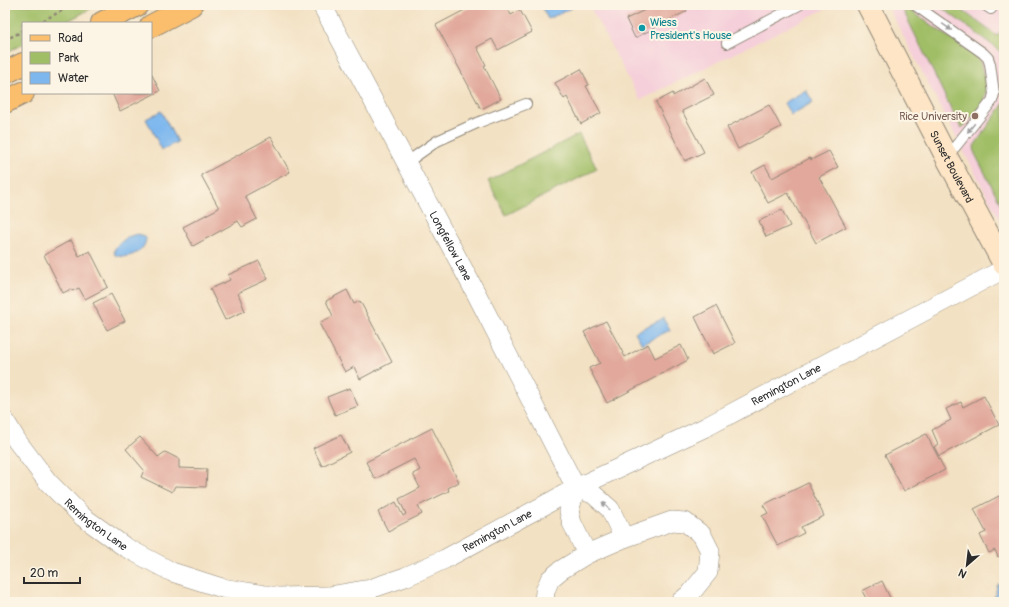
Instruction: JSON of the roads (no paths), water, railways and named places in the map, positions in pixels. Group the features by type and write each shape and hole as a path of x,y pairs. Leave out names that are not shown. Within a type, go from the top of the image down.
{"main road":[{"path":"104,22 137,5"},
{"path":"152,25 191,5"},
{"name":"Sunset Boulevard","path":"868,5 1004,264"},
{"path":"5,73 22,64"},
{"path":"5,102 22,94"}],"street":[{"name":"Longfellow Lane","path":"322,5 477,295 576,488"},
{"name":"Remington Lane","path":"5,421 17,441 48,482 83,517 125,547 172,572 222,588 277,596 329,596 370,589 405,577 445,559 576,488 706,427 1004,269"},
{"path":"587,554 572,523 569,511 576,488 593,494 610,509 624,538"},
{"path":"544,602 545,592 550,579 561,570 587,554 624,538 672,521 685,522 702,535 710,551 708,572 691,593 680,602"}],"lane":[{"path":"727,43 799,5"},
{"path":"915,5 983,53 988,58 990,64 994,94 992,101 946,156"},
{"path":"985,5 991,9 994,5"},
{"path":"406,163 436,141 526,104"}],"water":[{"path":"546,5 575,6 548,19 542,7"},
{"path":"806,90 813,102 791,115 784,103"},
{"path":"161,111 177,142 162,150 146,119"},
{"path":"137,234 146,238 143,247 139,251 130,256 115,255 114,250 121,242 130,236"},
{"path":"664,318 670,330 642,344 635,332"},
{"path":"998,584 1004,585 1004,602 993,602"}],"place":[{"name":"Wiess President's House","path":"642,28"},
{"name":"Rice University","path":"975,116"}]}
